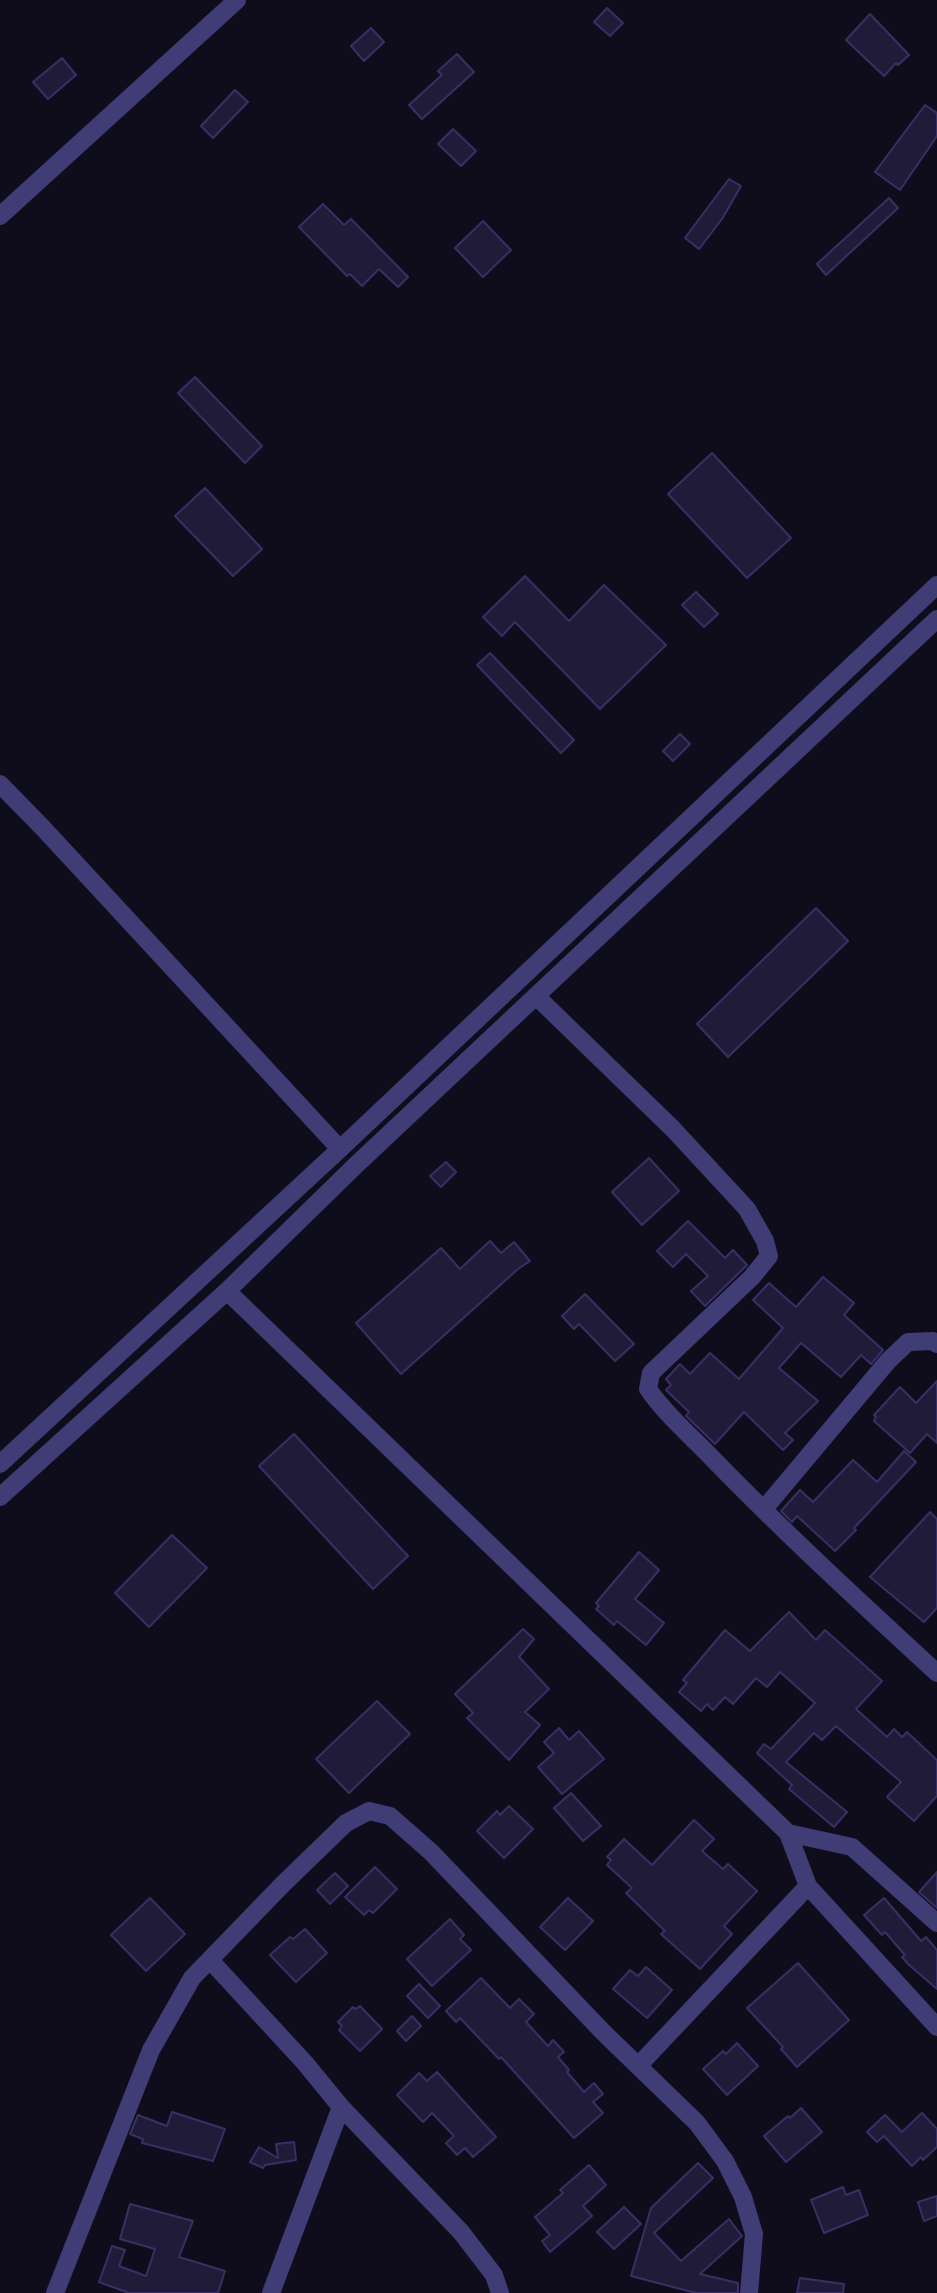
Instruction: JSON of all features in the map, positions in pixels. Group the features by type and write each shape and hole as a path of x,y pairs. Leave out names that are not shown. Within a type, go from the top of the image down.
{"street":[{"path":"0,216 237,0"},
{"path":"0,1464 340,1149 937,585"},
{"path":"0,1497 227,1291 356,1165 937,619"},
{"path":"0,784 340,1149"},
{"path":"536,996 692,1149 747,1209 765,1241 769,1256 752,1276 651,1373 648,1389 657,1403 835,1580 937,1673"},
{"path":"227,1291 788,1833 808,1886 937,2027"},
{"path":"764,1509 888,1361 908,1342 933,1341 937,1344"},
{"path":"55,2293 150,2050 192,1978 346,1823 369,1811 390,1816 431,1852 604,2033 697,2123 725,2161 743,2197 754,2234 749,2293"},
{"path":"788,1833 852,1847 937,1923"},
{"path":"638,2066 808,1886"},
{"path":"210,1960 305,2063 341,2107 461,2232 494,2275 500,2293"},
{"path":"271,2293 341,2107"}],"building":[{"path":"607,8 623,23 610,36 594,22"},
{"path":"870,14 909,55 898,65 896,63 884,76 846,40"},
{"path":"371,28 384,42 364,61 351,46"},
{"path":"457,54 474,72 422,119 409,105 442,75 438,71"},
{"path":"62,58 76,75 48,99 33,82"},
{"path":"235,90 248,102 213,138 201,126"},
{"path":"925,105 937,113 937,136 900,190 875,172"},
{"path":"453,129 476,151 461,166 438,144"},
{"path":"729,179 741,186 722,219 699,249 685,238"},
{"path":"889,198 898,208 826,275 817,264"},
{"path":"323,204 344,225 351,219 408,277 398,287 379,269 362,286 350,274 347,276 299,227"},
{"path":"483,221 511,250 483,277 455,248"},
{"path":"195,377 262,446 245,463 178,393"},
{"path":"712,453 791,538 747,578 668,494"},
{"path":"205,488 262,549 233,576 175,516"},
{"path":"525,576 569,621 604,585 666,645 600,709 515,622 502,636 483,617"},
{"path":"696,592 718,614 704,627 682,605"},
{"path":"490,653 574,740 561,753 477,665"},
{"path":"680,734 690,744 673,761 663,751"},
{"path":"816,908 848,941 728,1057 697,1024"},
{"path":"649,1158 679,1191 642,1225 612,1192"},
{"path":"446,1162 456,1172 441,1187 430,1176"},
{"path":"688,1221 725,1258 733,1250 747,1265 705,1306 691,1291 708,1276 686,1254 673,1267 657,1251"},
{"path":"490,1241 501,1253 514,1242 530,1261 401,1374 356,1323 441,1248 460,1269"},
{"path":"823,1277 854,1303 844,1315 883,1350 871,1364 861,1355 841,1377 801,1343 779,1368 818,1401 785,1433 793,1440 783,1450 744,1412 715,1444 686,1416 689,1412 666,1390 671,1385 666,1379 680,1364 690,1374 710,1353 739,1379 783,1328 753,1300 769,1283 796,1307"},
{"path":"585,1294 634,1344 615,1361 579,1324 574,1329 562,1316"},
{"path":"937,1381 937,1443 927,1434 910,1453 874,1421 874,1415 900,1387 916,1403"},
{"path":"294,1434 408,1556 373,1589 259,1466"},
{"path":"904,1451 916,1462 835,1551 797,1516 792,1522 781,1511 800,1490 813,1502 853,1460 877,1482"},
{"path":"930,1512 937,1519 937,1608 924,1622 870,1577"},
{"path":"172,1535 207,1568 149,1627 115,1593"},
{"path":"639,1552 659,1570 635,1599 664,1623 646,1645 617,1621 614,1625 596,1609 599,1606 596,1603"},
{"path":"789,1612 816,1640 825,1630 882,1681 856,1709 887,1737 894,1729 902,1737 907,1732 937,1760 937,1796 914,1821 887,1797 901,1782 836,1726 822,1740 814,1733 786,1762 847,1812 834,1827 789,1789 792,1785 757,1753 764,1744 771,1749 815,1703 780,1672 767,1687 756,1678 733,1704 725,1697 713,1710 707,1704 701,1711 679,1692 687,1683 683,1680 725,1630 750,1651"},
{"path":"523,1629 534,1639 519,1657 549,1689 525,1712 540,1725 509,1760 467,1718 473,1713 455,1694"},
{"path":"377,1701 410,1734 349,1793 316,1759"},
{"path":"559,1728 569,1740 579,1731 604,1759 562,1794 538,1767 554,1753 544,1742"},
{"path":"571,1793 601,1826 583,1841 554,1808"},
{"path":"509,1806 533,1829 504,1858 477,1831 497,1811 500,1815"},
{"path":"694,1820 714,1839 702,1851 723,1869 728,1864 757,1891 724,1926 732,1934 700,1969 661,1934 665,1931 626,1893 632,1888 607,1865 611,1860 607,1857 624,1839 652,1865"},
{"path":"375,1867 397,1889 373,1913 369,1910 364,1915 345,1897"},
{"path":"937,1872 937,1908 919,1892"},
{"path":"335,1873 348,1886 330,1904 317,1890"},
{"path":"150,1898 185,1934 146,1971 111,1935"},
{"path":"568,1898 593,1921 565,1950 540,1927"},
{"path":"884,1898 921,1941 926,1937 937,1950 937,1989 909,1965 902,1957 905,1955 885,1932 882,1935 864,1915"},
{"path":"450,1919 464,1935 460,1939 471,1950 432,1986 407,1959"},
{"path":"305,1929 327,1953 296,1982 270,1955 290,1937 293,1939"},
{"path":"798,1963 849,2020 797,2067 781,2049 783,2047 747,2008"},
{"path":"646,1967 672,1990 647,2018 613,1989 630,1970 638,1976"},
{"path":"481,1978 510,2008 519,1999 534,2014 526,2022 548,2046 553,2040 564,2052 558,2057 584,2092 594,2083 603,2094 593,2102 603,2113 574,2138 501,2057 499,2059 460,2018 456,2022 446,2011"},
{"path":"419,1984 440,2006 428,2018 407,1996"},
{"path":"360,2006 382,2029 360,2051 339,2030 342,2026 338,2022 353,2007 356,2009"},
{"path":"412,2016 421,2026 406,2041 397,2031"},
{"path":"737,2043 758,2066 727,2095 703,2069 723,2051 726,2054"},
{"path":"437,2072 496,2137 473,2157 465,2148 457,2155 446,2143 454,2136 432,2113 423,2122 397,2095 419,2073 427,2081"},
{"path":"801,2108 822,2132 786,2162 764,2136"},
{"path":"172,2112 225,2129 213,2161 142,2143 143,2139 130,2134 138,2115 167,2126"},
{"path":"922,2113 937,2129 937,2147 912,2166 884,2136 877,2142 867,2132 885,2115 902,2132"},
{"path":"294,2142 296,2160 265,2165 263,2168 250,2162 259,2147 278,2158 276,2144"},
{"path":"698,2163 713,2178 654,2233 681,2261 729,2219 742,2236 700,2274 738,2283 738,2293 696,2293 631,2276 651,2208"},
{"path":"589,2165 606,2185 583,2206 592,2216 550,2252 542,2241 550,2235 535,2217 563,2193 560,2190"},
{"path":"843,2187 846,2195 859,2190 868,2215 824,2233 811,2200"},
{"path":"937,2196 937,2216 924,2221 918,2202"},
{"path":"130,2204 193,2221 179,2257 225,2271 218,2293 129,2293 99,2282 112,2246 125,2250 119,2266 146,2276 155,2249 120,2239"},
{"path":"624,2207 641,2224 614,2249 597,2232"},
{"path":"800,2278 844,2284 843,2293 797,2293"}]}
